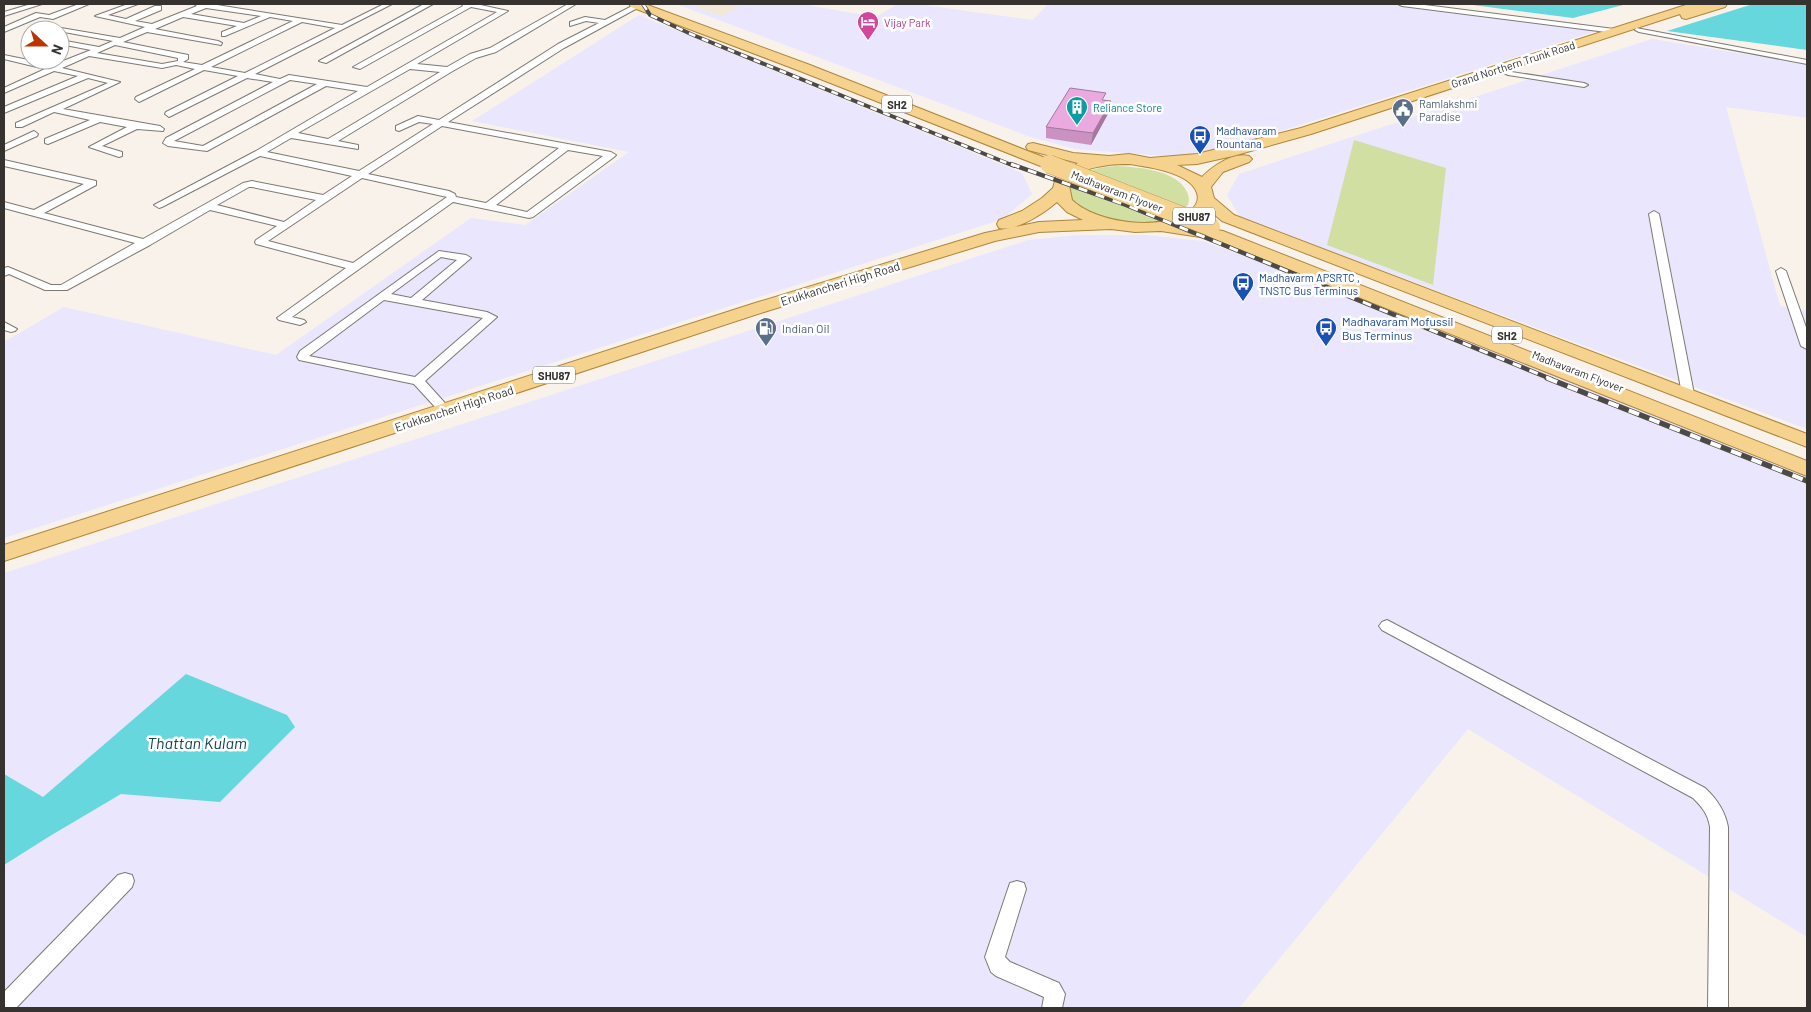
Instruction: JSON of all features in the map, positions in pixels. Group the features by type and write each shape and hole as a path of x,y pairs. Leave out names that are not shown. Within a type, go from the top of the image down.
{"main road":[{"name":"SH2","path":"637,4 747,43"},
{"name":"SH2","path":"652,4 747,43"},
{"name":"Grand Northern Trunk Road","path":"1152,162 1197,159 1306,131 1700,4"},
{"path":"1721,4 1278,146 1218,169 1204,193 1228,218 1484,314 1807,441"},
{"path":"1061,185 1012,155 737,46 758,40 1048,152 1072,158 1107,160"},
{"name":"Madhavaram Flyover","path":"747,43 1807,452"},
{"name":"Madhavaram Flyover","path":"747,43 1807,460"},
{"name":"SHU87","path":"4,543 698,324 1032,222 1048,202 1061,185 1072,171 1087,164 1107,160 1152,162 1173,168 1190,176 1204,193 1202,209 1193,216 1161,226 1136,227 1110,224 1090,218 1074,210 1063,200 1061,185"},
{"name":"Erukkancheri High Road","path":"4,553 758,308 991,237 1032,222 1110,224"},
{"path":"1161,226 1217,235 1432,318 1807,469"}],"street":[{"path":"4,14 38,4"},
{"path":"4,30 39,16 50,17 85,4"},
{"path":"134,4 99,16 128,21 150,28 218,43"},
{"path":"70,61 204,4 343,27"},
{"path":"169,114 389,4"},
{"path":"323,61 429,4"},
{"path":"325,83 204,149 168,143 169,140 279,81 291,77 365,90 371,89 504,11 468,4 357,67"},
{"path":"330,142 448,70 473,56 493,50 573,4"},
{"path":"354,267 260,242 361,174 560,46 637,4"},
{"path":"1402,4 1614,31"},
{"path":"4,6 16,10"},
{"path":"128,21 158,8"},
{"path":"183,14 245,25"},
{"path":"225,34 268,16"},
{"path":"573,24 585,19 606,22"},
{"path":"139,99 301,20"},
{"path":"1639,30 1807,62"},
{"path":"70,31 185,57 176,63 162,66 89,53"},
{"path":"70,44 100,49"},
{"path":"4,57 20,60"},
{"path":"176,63 279,81"},
{"path":"409,66 448,70"},
{"path":"4,91 50,70"},
{"path":"19,126 116,82 68,70"},
{"path":"1508,73 1584,85"},
{"path":"4,110 88,75"},
{"path":"4,83 15,86"},
{"path":"159,205 292,135 365,90"},
{"path":"55,110 97,120 160,129"},
{"path":"300,322 282,318 451,199 526,215 532,214 611,155 442,122 414,119 399,128"},
{"path":"48,141 97,120"},
{"path":"119,154 94,147 136,126"},
{"path":"4,148 34,134"},
{"path":"292,135 355,146"},
{"path":"487,207 566,146"},
{"path":"259,153 446,193 452,196 451,199"},
{"path":"4,163 93,183 35,213"},
{"path":"5,270 49,288 63,288 242,187 252,184 326,199"},
{"path":"4,205 146,242"},
{"path":"208,206 285,225"},
{"path":"1654,214 1688,394"},
{"path":"414,301 466,258 439,254 304,354 303,357 306,360 418,381 440,405"},
{"path":"1780,270 1807,346"},
{"path":"382,296 491,317 418,381"},
{"path":"1387,626 1699,793 1712,805 1718,815 1719,827 1718,1008"},
{"path":"4,1006 125,881"},
{"path":"1017,889 995,957 998,965 1003,969 1052,990 1055,994 1052,1008"}],"shaded area":[{"path":"676,4 807,4 876,17 898,4 916,4 1033,20 1048,4 1407,4 1600,30 1212,153 1165,156 1075,149 1031,137"},
{"path":"698,4 742,4 722,16 695,6"},
{"path":"639,15 1022,173 1032,194 1003,219 4,538 4,342 64,307 276,355 471,218 525,225 629,152 472,121"},
{"path":"1652,39 1807,64 1807,118 1726,107 1780,306 1807,311 1807,429 1240,217 1227,195 1239,174"},
{"path":"1077,235 1146,235 1203,241 1428,324 1807,472 1807,937 1468,729 1239,1008 4,1008 4,573 1028,240"}],"green space":[{"path":"1354,140 1446,168 1433,285 1327,245"},
{"path":"1117,166 1156,171 1175,179 1187,192 1189,199 1187,206 1179,213 1168,218 1155,221 1125,222 1088,214 1079,209 1066,197 1070,180 1092,170"}],"water":[{"path":"1465,4 1627,4 1573,18"},
{"path":"1753,4 1807,4 1807,50 1667,31"},
{"name":"Thattan Kulam","path":"186,674 287,715 295,727 220,802 121,794 4,865 4,774 43,797"}],"building":[{"name":"Reliance Store","path":"1070,88 1106,93 1102,100 1111,101 1093,133 1046,127"}],"railway":[{"path":"643,4 650,15 693,35 1014,166"},
{"path":"1011,164 1126,205 1551,379"},
{"path":"1547,378 1807,481"}],"place":[{"name":"Vijay Park","path":"868,41"},
{"name":"Reliance Store","path":"1077,126"},
{"name":"Ramlakshmi Paradise","path":"1403,128"},
{"name":"Madhavaram Rountana","path":"1200,155"},
{"name":"Madhavarm APSRTC , TNSTC Bus Terminus","path":"1243,302"},
{"name":"Indian Oil","path":"766,347"},
{"name":"Madhavaram Mofussil Bus Terminus","path":"1326,347"}]}
